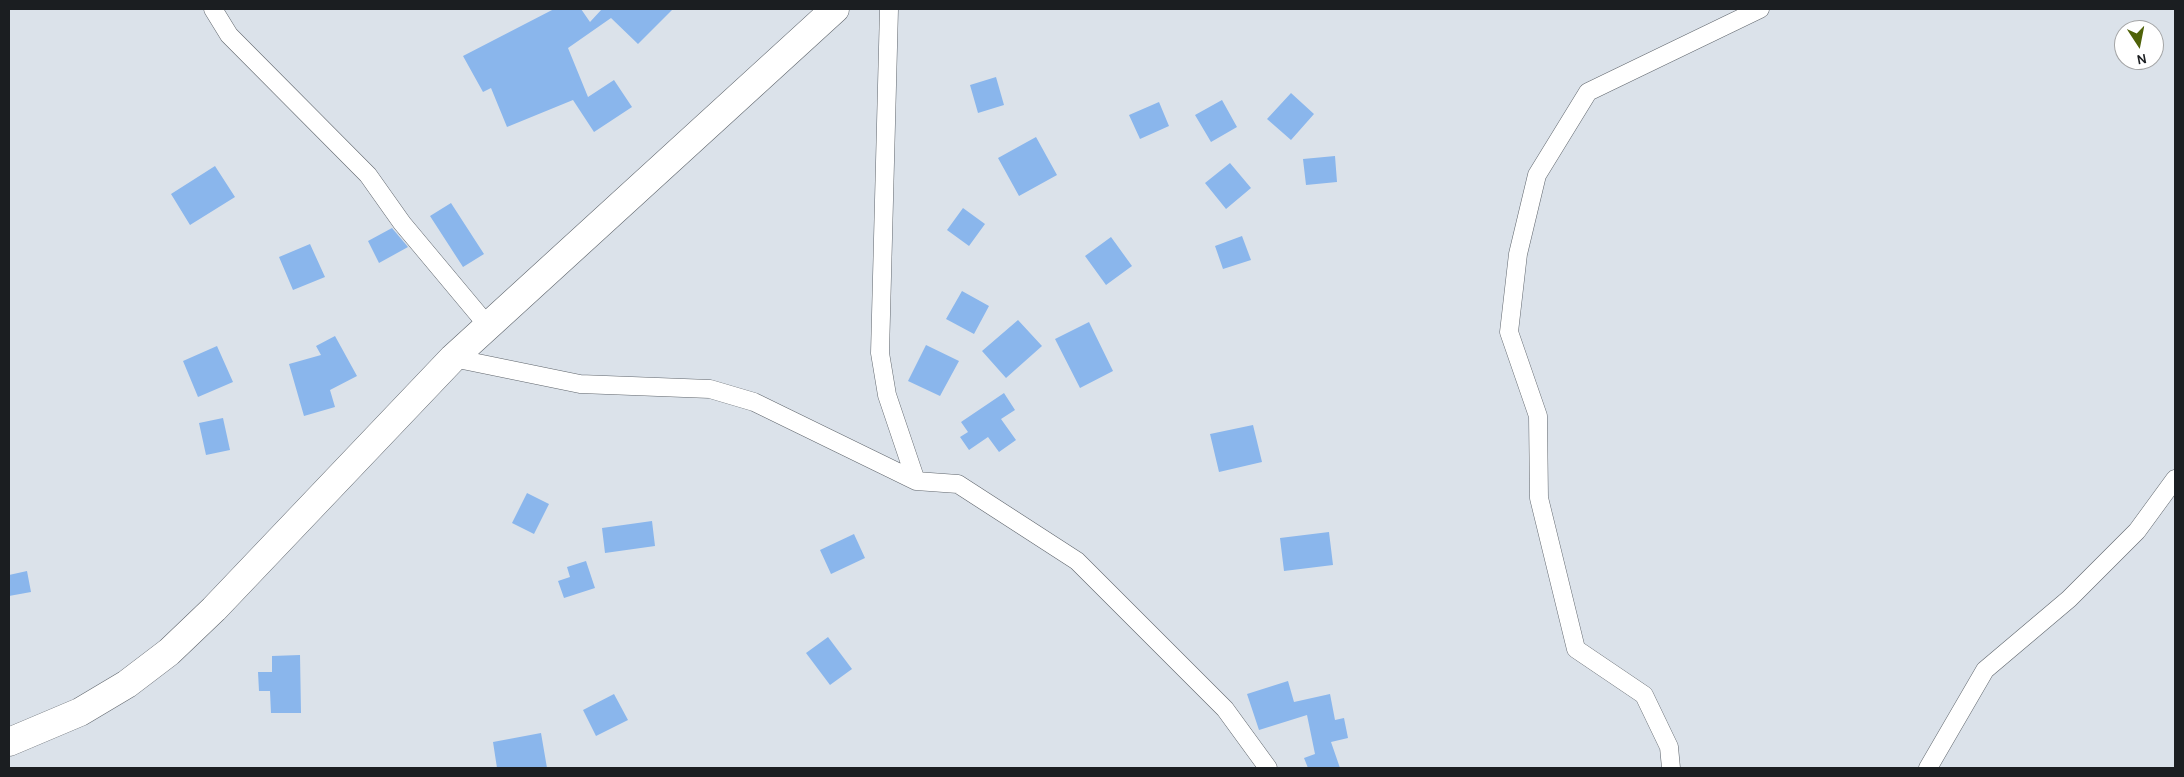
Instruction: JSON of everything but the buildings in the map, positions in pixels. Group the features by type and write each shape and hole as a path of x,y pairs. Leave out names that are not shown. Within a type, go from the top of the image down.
{"main road":[{"path":"9,742 80,712 127,684 169,652 214,609 453,358 835,9"}],"street":[{"path":"213,9 229,35 368,175 402,223 488,326"},
{"path":"889,9 880,353 887,395 916,481"},
{"path":"1671,768 1669,747 1644,695 1576,649 1539,498 1538,416 1509,332 1518,254 1537,175 1588,92 1760,9"},
{"path":"453,358 580,384 710,389 754,402 916,481 958,484 1077,561 1225,709 1268,768"},
{"path":"1928,768 1985,670 2069,599 2137,531 2175,479"}]}
